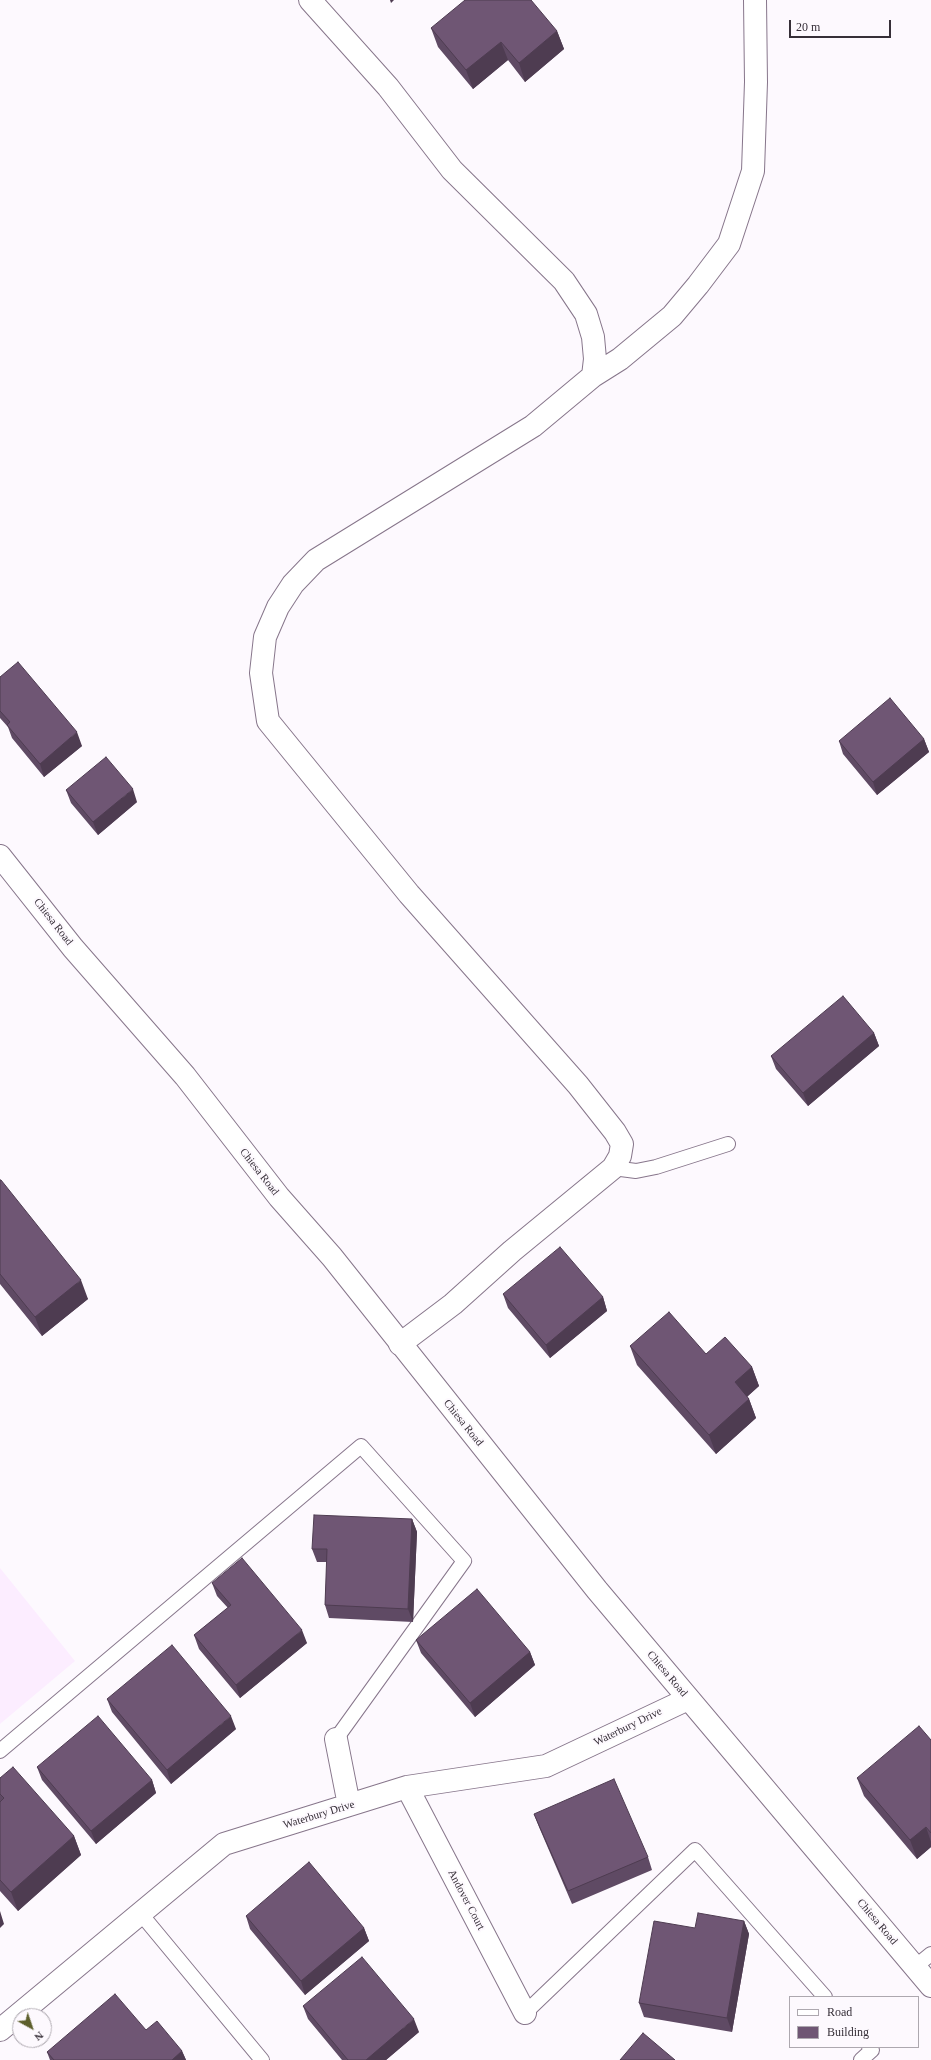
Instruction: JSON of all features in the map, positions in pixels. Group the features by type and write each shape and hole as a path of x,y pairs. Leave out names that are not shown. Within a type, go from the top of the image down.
{"street":[{"path":"310,0 388,87 452,170 564,281 586,314 593,337 593,376"},
{"path":"400,1344 453,1304 512,1251 613,1168 620,1156 622,1144 615,1132 578,1085 409,894 268,721 261,673 265,637 278,606 293,584 316,560 533,426 593,376 620,359 672,316 698,285 729,244 753,170 756,82 755,0"},
{"name":"Chiesa Road","path":"0,856 73,948 185,1076 279,1197 332,1257 597,1590 688,1699 923,1960 931,1986"},
{"name":"Waterbury Drive","path":"0,2030 224,1844 407,1787 546,1766 688,1699"},
{"path":"336,1739 349,1805"},
{"name":"Andover Court","path":"407,1787 525,2013"}],"lane":[{"path":"613,1168 636,1171 656,1167 728,1144"},
{"path":"0,1751 360,1446 464,1561 336,1739"},
{"path":"525,2013 695,1850 824,1996"},
{"path":"141,1914 262,2060"},
{"path":"861,2060 872,2050 870,2048"}],"shaded area":[{"path":"0,1568 75,1661 0,1724"}],"building":[{"path":"465,0 531,0 557,31 519,63 501,42 466,70 431,28"},
{"path":"18,662 77,732 40,764 7,725 10,722 0,711 0,677"},
{"path":"890,698 924,739 873,782 839,741"},
{"path":"106,757 133,789 93,822 66,790"},
{"path":"843,996 874,1033 803,1093 771,1056"},
{"path":"0,1180 81,1280 35,1317 0,1274"},
{"path":"560,1247 603,1297 546,1345 503,1294"},
{"path":"669,1312 706,1354 725,1337 752,1367 735,1382 749,1399 709,1435 630,1346"},
{"path":"314,1515 412,1519 408,1609 325,1605 327,1549 312,1549"},
{"path":"242,1558 302,1630 236,1685 194,1635 231,1605 212,1583"},
{"path":"477,1589 530,1652 470,1703 416,1640"},
{"path":"172,1645 231,1716 167,1770 107,1699"},
{"path":"98,1716 152,1780 91,1831 37,1767"},
{"path":"919,1726 931,1740 931,1833 926,1827 910,1840 857,1778"},
{"path":"13,1767 74,1836 11,1892 0,1880 0,1802 4,1798 0,1794 0,1778"},
{"path":"614,1779 648,1857 568,1891 534,1814"},
{"path":"309,1862 364,1928 301,1981 246,1916"},
{"path":"698,1913 744,1921 727,2018 639,2003 654,1921 695,1928"},
{"path":"362,1957 414,2019 366,2060 348,2060 303,2006"},
{"path":"115,1994 146,2030 157,2021 182,2051 172,2060 54,2060 47,2052"},
{"path":"643,2033 675,2060 620,2060"}]}
